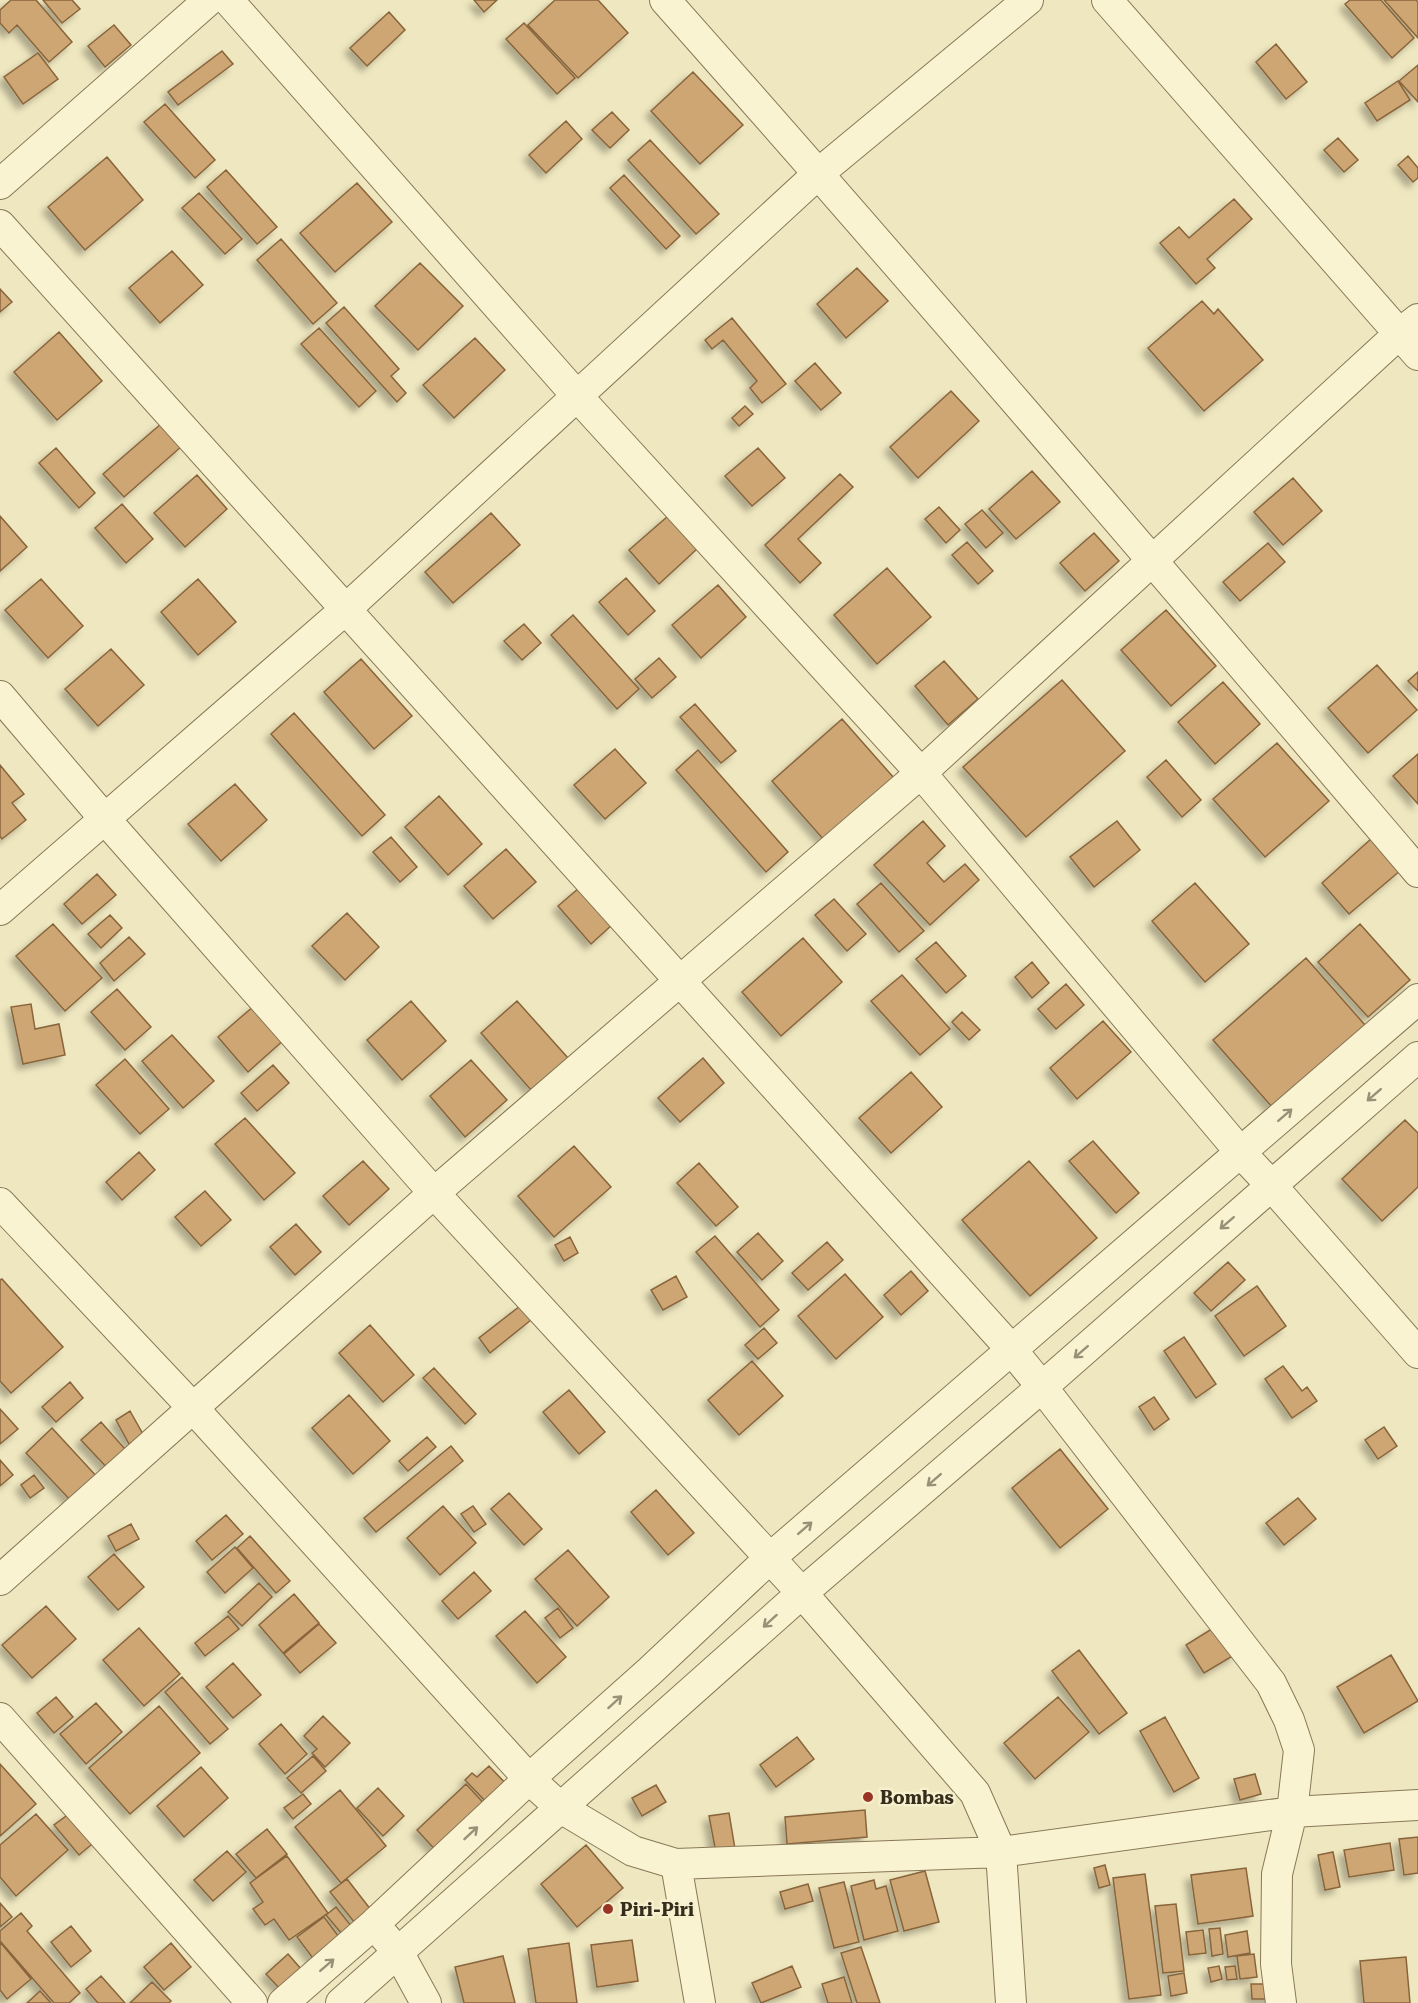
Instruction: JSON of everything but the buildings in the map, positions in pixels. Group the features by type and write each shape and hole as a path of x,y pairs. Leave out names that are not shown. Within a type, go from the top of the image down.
{"street":[{"path":"0,184 209,0"},
{"path":"228,0 577,396 921,773 1241,1153 1418,1353"},
{"path":"665,0 819,173 1418,872"},
{"path":"0,910 346,609 819,173 1028,0"},
{"path":"0,1580 434,1193 921,773 1153,560 1412,336 1107,0"},
{"path":"0,225 1011,1349 1271,1683 1289,1720 1299,1750 1292,1812 1277,1874 1276,1964 1281,2003"},
{"path":"0,696 104,818 434,1193 802,1593 975,1793 1001,1852 1011,2003"},
{"path":"283,2003 374,1924 769,1559 1418,999"},
{"path":"341,2003 802,1593 1042,1387 1418,1057"},
{"path":"0,1203 194,1409 529,1779 561,1809 633,1851 676,1864 1001,1852 1292,1812 1418,1805"},
{"path":"0,1718 252,2003"},
{"path":"676,1864 700,2003"},
{"path":"374,1924 398,1952 426,2003"}],"place":[{"name":"Bombas","path":"868,1797"},
{"name":"Piri-Piri","path":"608,1909"}]}
